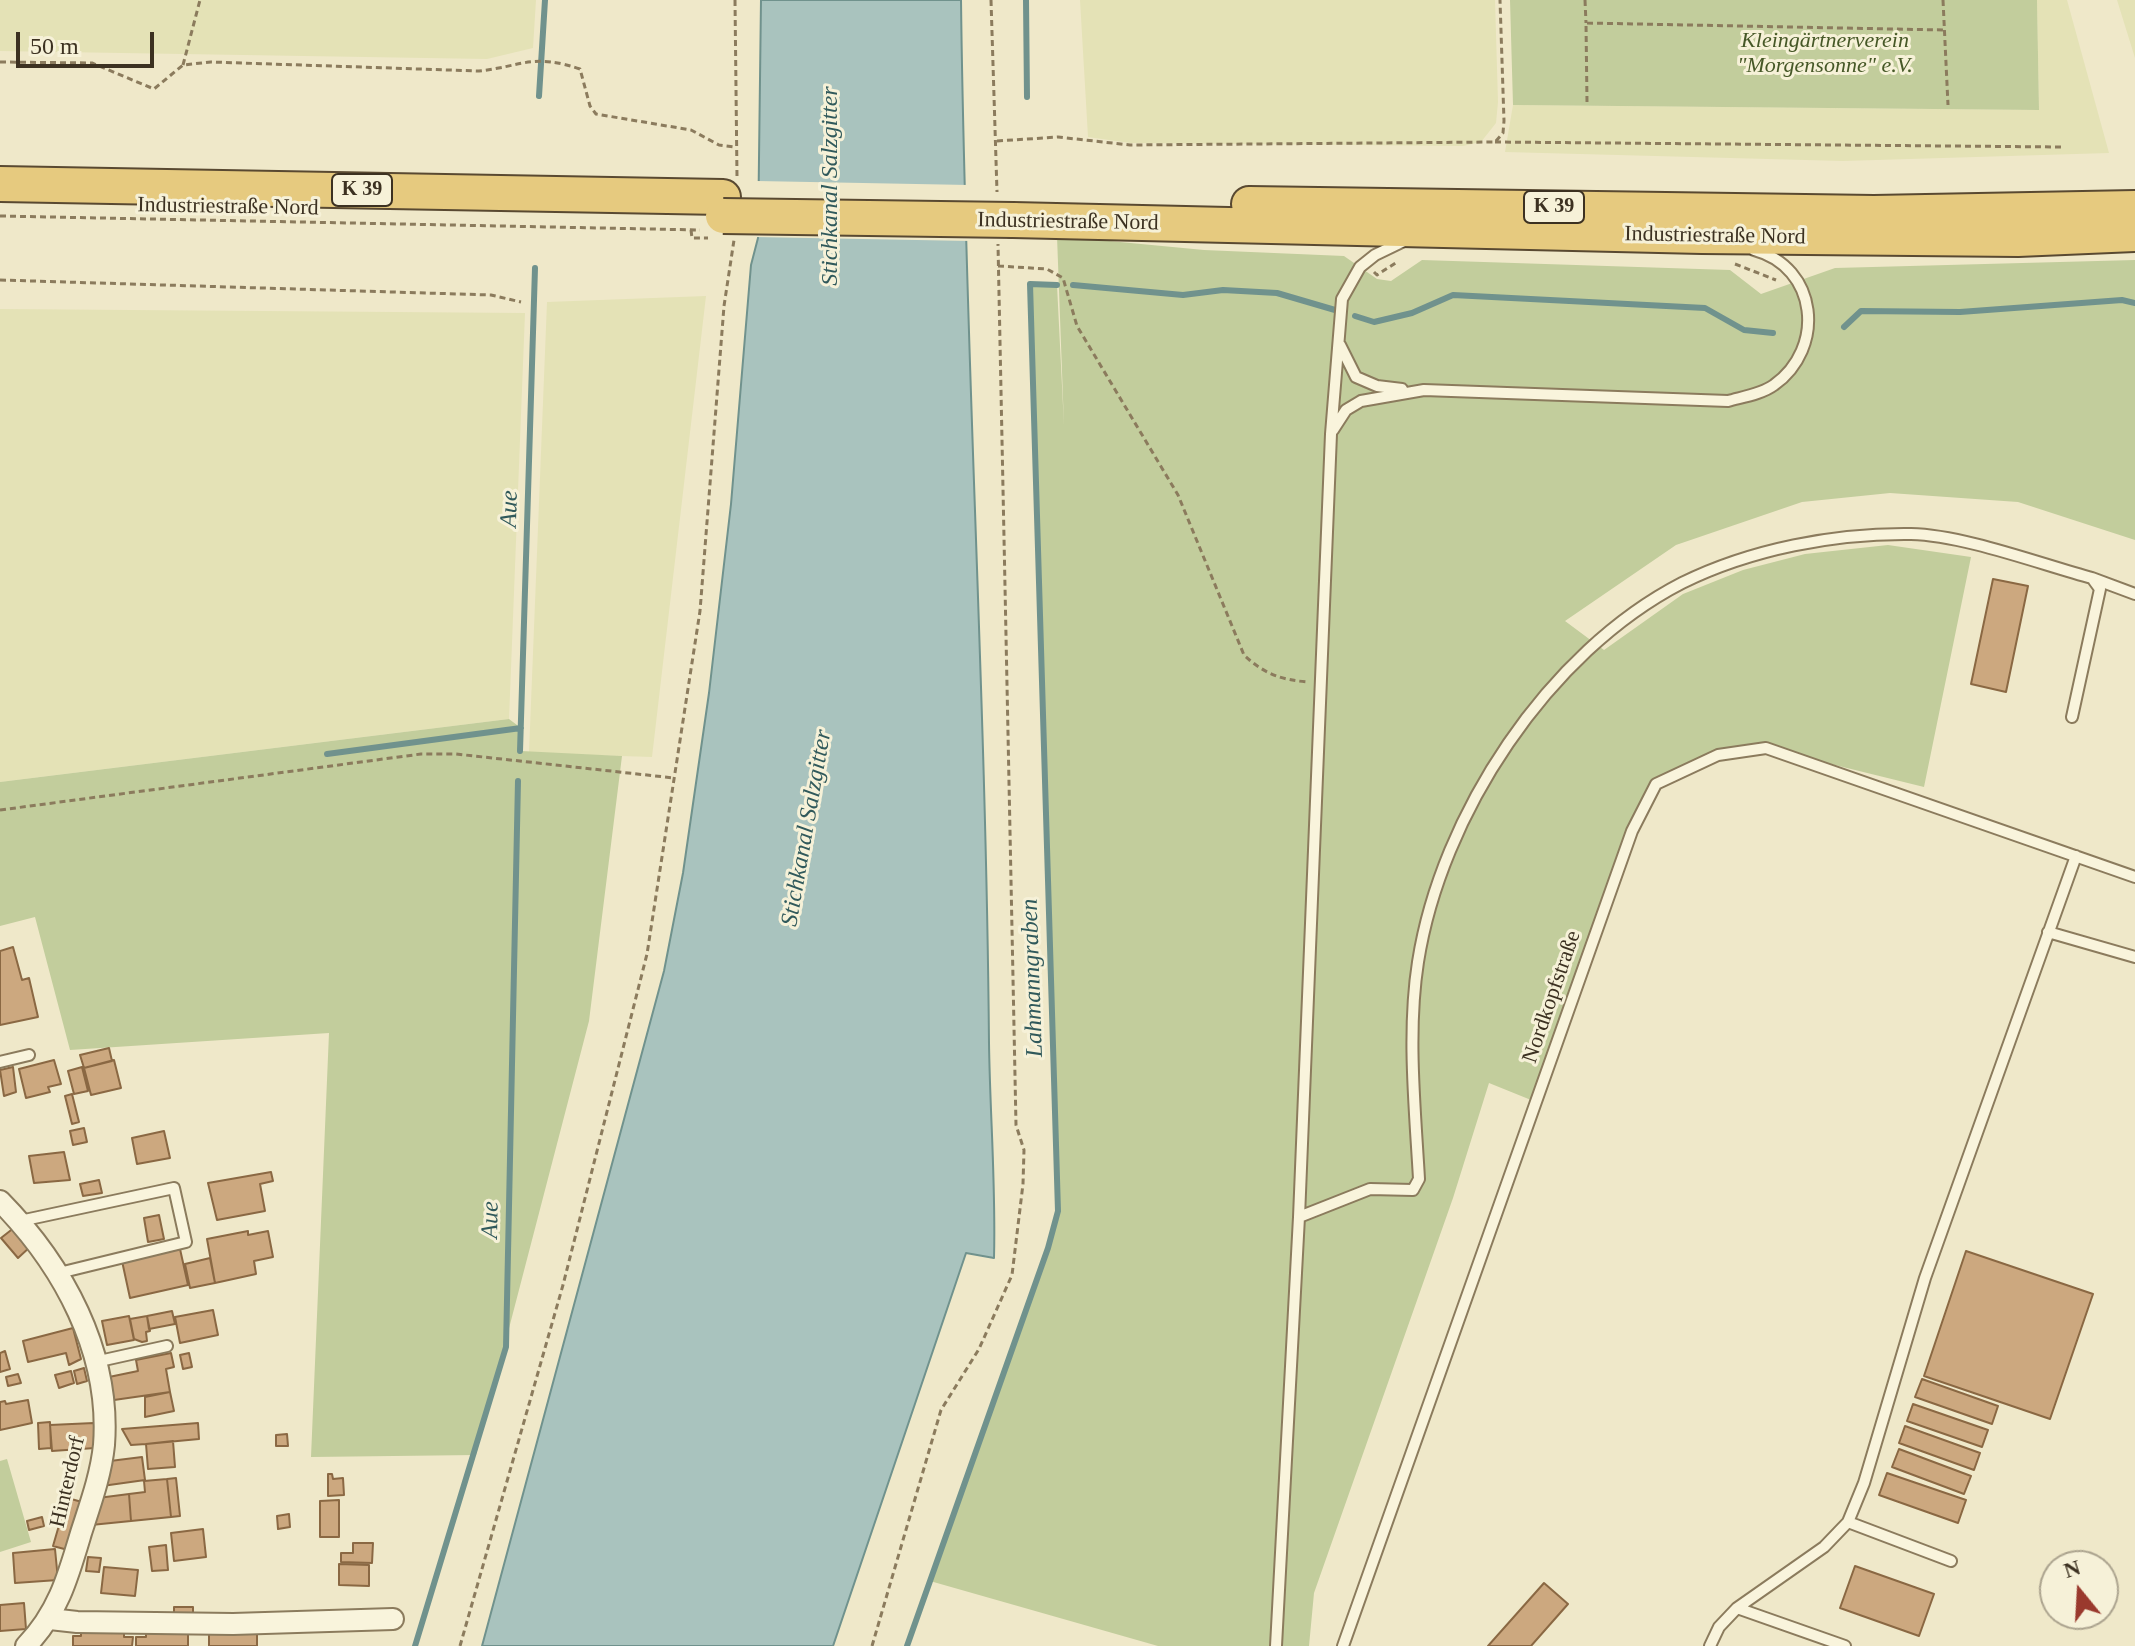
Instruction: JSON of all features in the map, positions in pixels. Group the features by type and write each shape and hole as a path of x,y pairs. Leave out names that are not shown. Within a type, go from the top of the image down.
{"highway":[{"name":"Industriestraße Nord","path":"0,184 725,213"},
{"name":"Industriestraße Nord","path":"0,203 1005,215 1874,213 2098,224 2135,234"},
{"name":"Industriestraße Nord","path":"1005,215 1426,232 1702,236 2098,224 2135,208"}],"street":[{"name":"Hinterdorf","path":"0,1201 20,1221 59,1273 75,1304 95,1362 103,1400 101,1464 63,1593 50,1619 26,1646"},
{"path":"50,1619 233,1624 393,1619"}],"lane":[{"path":"1276,1646 1299,1217 1331,434 1342,299 1360,267 1375,255 1426,232"},
{"path":"1339,341 1356,377 1366,383 1424,390 1728,401 1773,387 1800,360 1810,328 1807,303 1800,288 1778,260 1760,251 1702,236"},
{"path":"1331,434 1346,410 1361,401 1424,390"},
{"path":"1299,1217 1370,1189 1413,1190 1419,1179 1414,1006 1418,962 1434,891 1468,809 1517,732 1562,675 1636,614 1694,579 1790,547 1853,536 1915,534 2092,578 2135,594"},
{"path":"2072,717 2100,589 2092,578"},
{"name":"Nordkopfstraße","path":"1343,1646 1632,831 1656,784 1718,755 1766,748 2135,877"},
{"path":"1710,1646 1719,1627 1737,1608 1824,1547 1848,1522 1864,1483 1925,1278 2076,856"},
{"path":"2048,932 2135,957"},
{"path":"0,1062 29,1055"},
{"path":"20,1221 174,1188 186,1242 59,1273"},
{"path":"95,1362 167,1346"},
{"path":"1848,1522 1951,1561"},
{"path":"1737,1608 1845,1646"}],"path":[{"path":"183,65 200,0"},
{"path":"460,1646 563,1285 643,969 700,611 724,306 725,213 735,147 735,0"},
{"path":"872,1646 941,1410 979,1349 1012,1275 1021,1212 1024,1150 1016,1125 998,266 1005,215 996,141 991,0"},
{"path":"1495,142 1503,133 1504,121 1500,0"},
{"path":"1585,0 1587,102"},
{"path":"1943,0 1948,105"},
{"path":"1586,23 1944,30"},
{"path":"0,62 92,63 154,89 183,65 211,62 479,71 500,69 525,60 557,61 580,69 590,106 596,114 691,130 719,145 735,147"},
{"path":"996,141 1058,137 1130,145 1495,142 2062,147"},
{"path":"0,216 725,213"},
{"path":"998,266 1047,269 1063,278 1077,326 1178,495 1244,655 1259,669 1285,680 1320,683"},
{"path":"0,280 491,295 521,302"},
{"path":"0,810 421,754 456,754 674,778"}],"shaded area":[{"path":"0,0 536,0 533,48 487,59 0,51"},
{"path":"1080,0 1495,0 1496,123 1481,142 1463,146 1130,143 1088,137"},
{"path":"2037,0 2067,0 2109,153 1843,161 1505,152 1513,105 2039,110"},
{"path":"2117,0 2135,0 2135,58"},
{"path":"706,296 652,757 529,753 547,302"},
{"path":"0,309 525,313 509,719 0,782"}],"green space":[{"name":"Kleingärtnerverein \"Morgensonne\" e.V.","path":"1510,0 2037,0 2039,110 1513,105"},
{"path":"1057,236 1204,250 1344,256 1377,279 1391,281 1422,260 1730,270 1761,294 1835,268 2135,260 2135,540 2018,502 1890,493 1802,502 1676,545 1565,621 1604,650 1683,594 1743,570 1805,554 1888,545 1971,557 1924,787 1766,748 1718,755 1656,784 1632,831 1536,1102 1489,1083 1453,1198 1314,1593 1309,1646 1158,1646 930,1581 1048,1248 1058,1211 1030,284 1057,285 1064,426"},
{"path":"509,719 521,728 521,751 622,756 589,1021 476,1455 311,1457 329,1033 70,1050 35,917 0,926 0,782"},
{"path":"7,1459 31,1542 0,1552 0,1461"}],"water":[{"name":"Stichkanal Salzgitter","path":"761,0 961,0 984,782 994,1258 966,1253 833,1646 482,1646 664,971 683,873 709,693 731,504 751,265 758,238"}],"pier":[{"path":"757,181 969,185 971,241 754,237"}],"building":[{"path":"1993,579 2028,586 2006,692 1971,684"},
{"path":"13,947 22,980 29,978 38,1017 0,1025 0,951"},
{"path":"109,1048 112,1061 84,1068 80,1055"},
{"path":"54,1060 61,1084 48,1087 50,1092 26,1098 19,1069"},
{"path":"114,1060 121,1088 91,1095 84,1068"},
{"path":"13,1067 16,1092 4,1096 0,1070"},
{"path":"82,1067 88,1091 74,1094 68,1071"},
{"path":"72,1094 79,1122 72,1124 65,1096"},
{"path":"84,1128 87,1142 73,1145 70,1131"},
{"path":"164,1131 170,1158 137,1164 132,1138"},
{"path":"64,1152 70,1180 34,1183 29,1156"},
{"path":"271,1172 273,1181 260,1184 265,1211 217,1220 208,1183"},
{"path":"99,1180 102,1193 83,1196 80,1184"},
{"path":"159,1215 164,1239 148,1242 144,1218"},
{"path":"15,1227 31,1246 18,1258 1,1238"},
{"path":"248,1231 248,1235 268,1231 273,1257 254,1261 256,1274 215,1283 207,1239"},
{"path":"180,1249 188,1285 130,1298 122,1261"},
{"path":"1966,1251 2093,1294 2050,1419 1924,1376"},
{"path":"210,1258 215,1283 190,1288 185,1264"},
{"path":"213,1310 218,1335 180,1343 175,1317"},
{"path":"172,1311 175,1324 149,1329 147,1316"},
{"path":"129,1316 134,1340 107,1345 102,1321"},
{"path":"147,1316 150,1331 146,1332 147,1341 142,1342 134,1339 130,1319"},
{"path":"73,1328 81,1359 69,1365 66,1353 28,1362 23,1341"},
{"path":"5,1351 10,1369 0,1372 0,1353"},
{"path":"171,1353 174,1367 166,1369 170,1392 114,1400 109,1377 138,1371 136,1360"},
{"path":"189,1353 192,1367 183,1369 180,1355"},
{"path":"84,1368 87,1381 77,1384 74,1371"},
{"path":"71,1371 74,1383 59,1388 55,1375"},
{"path":"18,1374 21,1383 8,1386 6,1377"},
{"path":"1922,1379 1998,1406 1992,1424 1915,1397"},
{"path":"170,1392 174,1411 145,1417 145,1397"},
{"path":"28,1400 32,1423 0,1430 0,1402 5,1401 6,1404"},
{"path":"1913,1404 1988,1430 1982,1447 1907,1421"},
{"path":"50,1422 51,1448 39,1449 38,1423"},
{"path":"94,1423 95,1448 52,1451 50,1425"},
{"path":"198,1423 199,1439 146,1444 131,1445 122,1429"},
{"path":"1905,1426 1980,1453 1974,1470 1899,1443"},
{"path":"287,1434 288,1446 276,1446 276,1435"},
{"path":"173,1441 175,1467 148,1469 146,1444"},
{"path":"1899,1449 1971,1476 1964,1494 1892,1467"},
{"path":"142,1457 145,1480 102,1486 110,1461"},
{"path":"1887,1473 1966,1500 1958,1523 1879,1495"},
{"path":"328,1474 332,1474 333,1479 343,1478 344,1495 328,1496"},
{"path":"176,1478 180,1516 171,1517 167,1479"},
{"path":"167,1479 171,1517 131,1521 129,1494 145,1492 144,1481"},
{"path":"129,1494 131,1521 91,1525 98,1498"},
{"path":"64,1497 82,1502 68,1550 53,1546 62,1515 57,1514"},
{"path":"339,1500 339,1537 320,1537 320,1501"},
{"path":"289,1514 290,1527 278,1529 277,1516"},
{"path":"42,1517 44,1526 29,1530 27,1521"},
{"path":"203,1529 206,1557 174,1561 171,1533"},
{"path":"353,1543 373,1543 372,1563 341,1562 341,1553 353,1553"},
{"path":"166,1545 168,1570 152,1571 149,1547"},
{"path":"55,1549 58,1580 15,1583 13,1553"},
{"path":"88,1557 101,1558 99,1572 86,1571"},
{"path":"339,1564 369,1565 369,1586 339,1585"},
{"path":"1855,1566 1934,1594 1919,1636 1840,1608"},
{"path":"104,1567 138,1570 135,1596 101,1593"},
{"path":"1544,1583 1568,1604 1531,1646 1488,1646"},
{"path":"24,1603 26,1629 0,1631 0,1605"},
{"path":"174,1607 193,1607 193,1616 174,1617"},
{"path":"81,1632 124,1632 124,1637 133,1637 132,1646 73,1646 73,1636 81,1636"},
{"path":"209,1632 257,1632 257,1646 209,1646"},
{"path":"146,1633 188,1633 188,1646 136,1646 136,1637 146,1637"}],"waterway":[{"name":"Aue","path":"539,96 545,0"},
{"name":"Lahmanngraben","path":"1026,0 1027,97"},
{"name":"Aue","path":"520,751 535,268"},
{"name":"Lahmanngraben","path":"907,1646 1048,1248 1058,1211 1030,284 1057,285"},
{"path":"1073,285 1183,295 1223,290 1277,293 1335,310"},
{"path":"1355,316 1374,322 1412,313 1453,295 1705,308 1744,330 1773,333"},
{"path":"1844,327 1861,311 1960,312 2122,300 2135,303"},
{"path":"327,754 521,728"},
{"name":"Aue","path":"415,1646 506,1347 518,781"}]}
